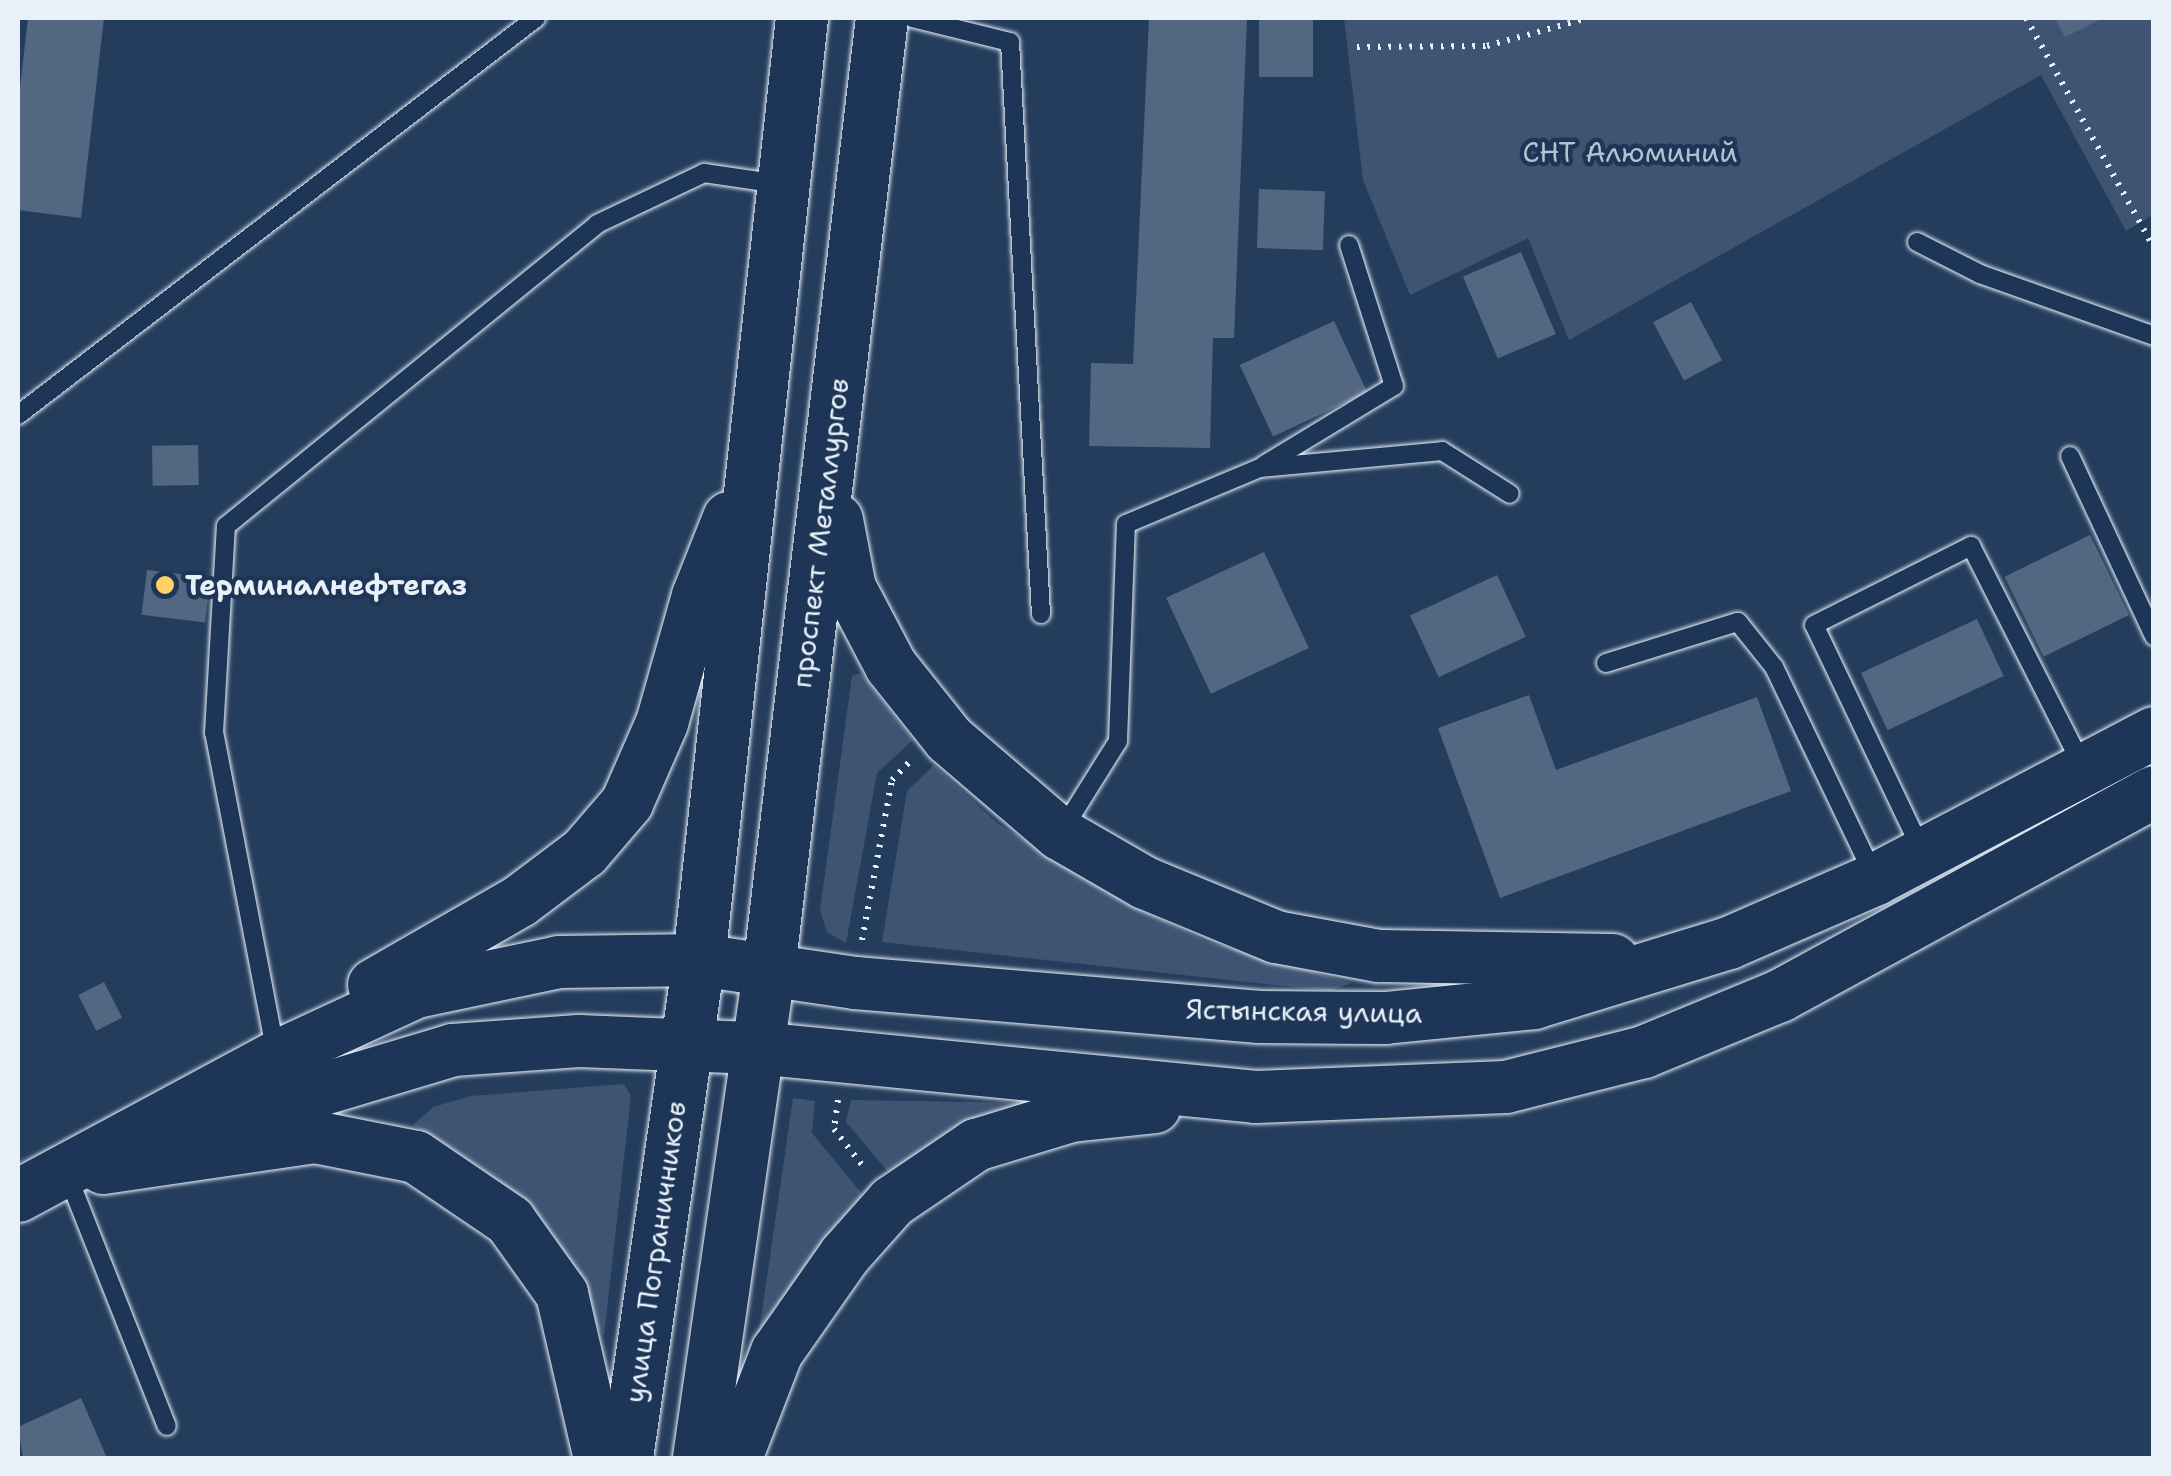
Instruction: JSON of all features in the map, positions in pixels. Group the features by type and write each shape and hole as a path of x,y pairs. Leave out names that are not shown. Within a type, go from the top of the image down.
{"main road":[{"path":"684,1046 699,960 802,18"},
{"name":"проспект Металлургов","path":"757,1048 882,18"},
{"path":"67,1174 273,1038 520,901 585,852 627,803 662,723 698,596 754,459"},
{"path":"827,466 850,588 891,666 972,764 1060,834 1214,916 1276,937 1379,956 1590,963 1729,943"},
{"name":"Ястынская улица","path":"67,1174 282,1054 416,992 559,962 699,960 1093,1004 1385,1018 1534,1003 1729,943 1876,879 2154,732"},
{"path":"736,1458 778,1352 845,1254 892,1202 976,1145 1071,1116 1256,1097 1506,1087 1644,1052 1780,996 2154,792"},
{"path":"18,1196 67,1174 300,1091 452,1050 579,1041 757,1048 1256,1097"},
{"name":"улица Пограничников","path":"628,1458 684,1046"},
{"path":"699,1458 757,1048"},
{"path":"67,1174 314,1137 416,1157 510,1221 562,1294 600,1458"}],"lane":[{"path":"18,414 536,18"},
{"path":"912,18 1010,42 1041,614"},
{"path":"273,1038 214,733 226,526 597,224 704,172 784,185"},
{"path":"1917,242 1980,274 2154,336"},
{"path":"1060,834 1118,741 1126,524 1260,468 1394,386 1348,245"},
{"path":"1260,468 1442,450 1510,494"},
{"path":"2070,456 2154,636"},
{"path":"1924,854 1814,625 1971,546 2084,770"},
{"path":"1606,663 1738,622 1774,667 1876,879"},
{"path":"67,1174 168,1426"}],"path":[{"path":"1357,47 1487,46 1588,18"},
{"path":"2026,18 2154,248"},
{"path":"861,946 892,780 916,754"},
{"path":"839,1094 834,1129 869,1174"}],"green space":[{"name":"СНТ Алюминий","path":"1344,18 2153,18 2153,215 2126,231 2041,75 1569,340 1528,238 1410,295 1363,180"},
{"path":"861,673 913,740 877,773 846,943 827,932 820,910 852,676"},
{"path":"934,765 997,823 1126,903 1205,941 1351,983 1330,991 882,942 907,791"},
{"path":"624,1084 631,1096 604,1336 500,1183 413,1125 433,1107 471,1096"},
{"path":"793,1098 815,1101 812,1133 864,1196 758,1339"},
{"path":"851,1100 1028,1103 950,1131 889,1173 846,1122"}],"building":[{"path":"28,18 104,18 81,218 18,210 18,105"},
{"path":"1149,18 1247,18 1234,338 1213,338 1210,448 1089,446 1091,363 1133,364"},
{"path":"1259,18 1313,18 1313,77 1259,77"},
{"path":"2055,18 2103,18 2065,37"},
{"path":"1259,189 1325,191 1323,250 1257,248"},
{"path":"1521,252 1556,334 1498,359 1463,277"},
{"path":"1691,302 1722,360 1684,380 1653,322"},
{"path":"1334,321 1367,393 1273,437 1240,365"},
{"path":"198,445 199,485 153,486 152,446"},
{"path":"2090,535 2129,615 2044,657 2005,577"},
{"path":"1264,552 1309,648 1211,694 1166,598"},
{"path":"147,570 211,578 205,622 142,615"},
{"path":"1497,575 1526,637 1439,677 1410,616"},
{"path":"1977,619 2004,676 1888,730 1861,673"},
{"path":"1529,695 1556,770 1757,697 1791,791 1500,898 1438,728"},
{"path":"104,982 122,1018 96,1031 78,995"},
{"path":"81,1398 107,1458 23,1458 18,1427"}],"place":[{"name":"Терминалнефтегаз","path":"165,585"}]}
